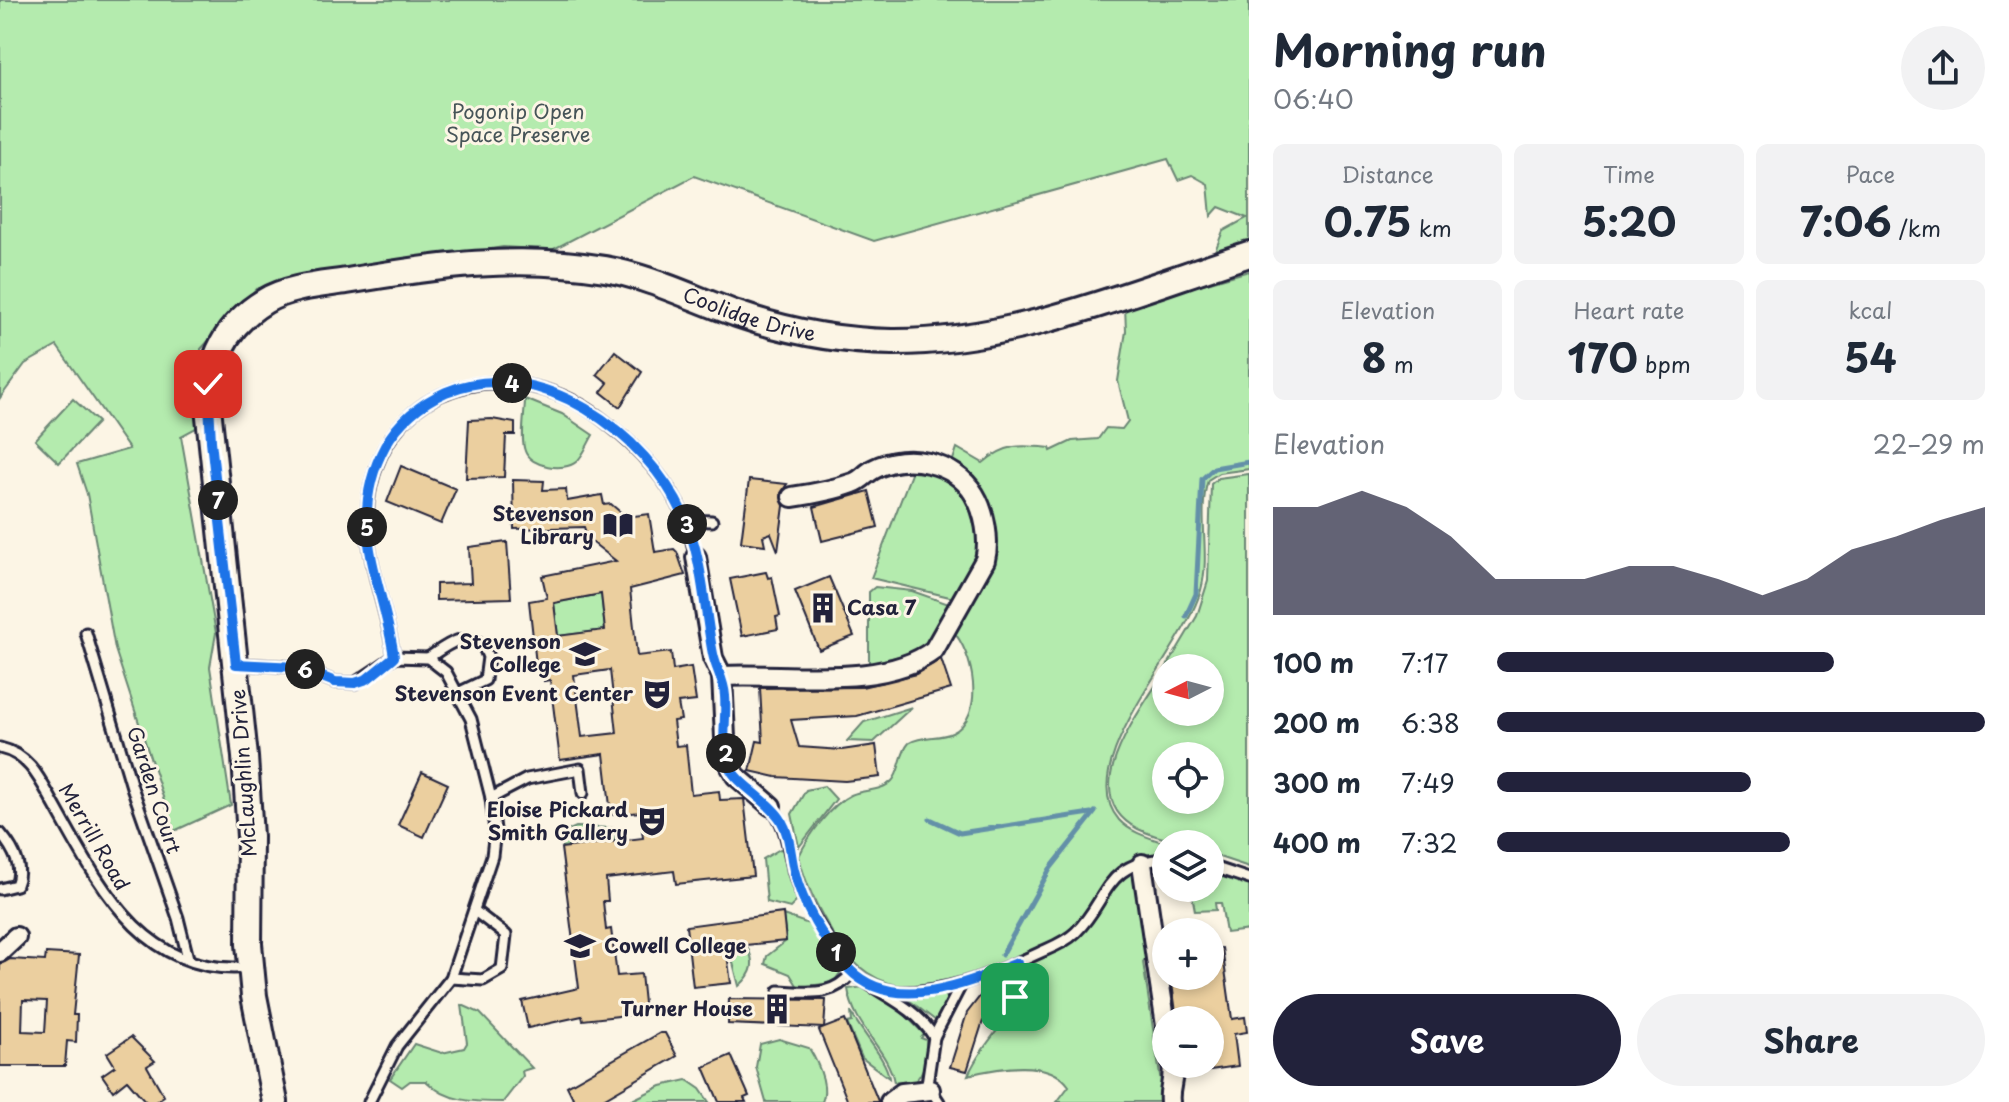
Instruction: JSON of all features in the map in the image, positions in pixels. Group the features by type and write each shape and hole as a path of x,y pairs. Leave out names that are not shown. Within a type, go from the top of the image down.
{"street":[{"name":"Coolidge Drive","path":"248,313 267,300 308,288 478,261 518,259 610,270 740,315 814,334 852,340 938,339 1014,329 1249,254"},
{"name":"McLaughlin Drive","path":"248,313 220,346 208,384 249,825 251,967 258,1021 275,1102"},
{"path":"722,676 808,678 852,674 924,657 934,650 958,604 981,571 987,549 980,506 966,482 941,466 898,462 873,469 857,482 792,497"},
{"path":"696,557 713,658 722,676 724,740 730,769 771,806"},
{"path":"1142,864 1163,1006"},
{"path":"0,952 16,937"},
{"path":"1170,1102 1169,1094 1174,1078"},
{"path":"890,1102 902,1093 934,1096"}],"lane":[{"path":"394,657 389,625 370,567 367,512 371,485 391,436 416,409 438,395 489,382 549,390 599,417 649,464 675,498 686,520 696,557"},
{"path":"686,520 712,521"},
{"name":"Garden Court","path":"86,633 132,787 178,918 188,958"},
{"path":"236,664 297,667 335,682 355,683 367,679 394,657 428,658 456,640 467,638 483,645 488,657 485,680 458,693"},
{"path":"369,1102 397,1046 451,978 476,912 492,856 495,830 491,798 471,719 446,672 428,658"},
{"name":"Merrill Road","path":"0,748 19,754 36,772 105,895 118,912 152,942 188,958 233,969 251,967"},
{"path":"491,798 527,779 580,769 583,793"},
{"path":"771,806 787,832 794,871 812,915 852,973 917,1015 934,1037"},
{"path":"0,833 16,861 19,879 12,888 0,889"},
{"path":"885,992 961,985 1068,939 1084,924 1107,884 1142,864 1152,862"},
{"path":"1224,871 1249,879"},
{"path":"451,978 483,980 502,969 506,935 476,912"},
{"path":"1015,997 1017,963"},
{"path":"779,991 831,991 852,973"},
{"path":"934,1096 927,1084 934,1037 961,985"}],"green space":[{"name":"Pogonip Open Space Preserve","path":"0,0 1249,0 1249,243 1215,251 1223,231 1247,218 1219,207 1211,216 1208,184 1192,175 1178,180 1168,159 874,241 694,176 552,250 503,247 256,289 201,349 198,427 181,436 216,633 210,667 231,805 174,831 115,649 87,494 77,464 129,449 57,346 25,364 0,398"},
{"path":"1249,271 1249,469 1219,473 1208,480 1201,590 1191,615 1168,654 1152,654 1152,681 1120,739 1109,770 1108,797 1119,820 1135,832 1152,838 1152,854 1134,859 1148,954 1143,962 1152,1022 1152,1078 1160,1078 1164,1102 1057,1102 1069,1086 1049,1071 1022,1067 968,1075 984,1047 1031,982 1037,967 1032,964 1036,958 1032,950 951,981 925,986 900,986 876,978 853,961 833,934 809,887 799,856 820,822 835,806 856,793 883,787 892,781 909,743 952,733 963,725 970,713 973,683 966,653 952,630 990,536 952,463 957,448 983,463 991,456 1014,447 1050,448 1051,451 1072,441 1098,439 1106,428 1122,429 1128,421 1118,381 1126,331 1125,306"},
{"path":"73,399 98,422 59,463 35,440"},
{"path":"525,399 562,414 593,435 576,462 564,467 548,466 528,456 523,440"},
{"path":"914,466 940,470 976,506 981,560 954,598 871,578"},
{"path":"1249,474 1249,867 1224,859 1224,830 1152,830 1152,834 1138,829 1119,814 1111,795 1111,774 1118,752 1152,692 1152,726 1224,726 1224,654 1174,654 1197,616 1208,581 1211,484 1218,478"},
{"path":"875,587 912,591 949,604 929,648 869,664 869,592"},
{"path":"601,594 605,630 558,636 554,603"},
{"path":"912,707 874,742 847,741 864,722"},
{"path":"824,786 836,799 799,847 792,814 806,790"},
{"path":"576,827 615,828 615,841 562,847 560,834"},
{"path":"780,849 784,850 787,873 797,901 790,908 767,902 763,859"},
{"path":"1224,875 1249,883 1249,930 1226,933 1221,903 1215,903 1216,910 1195,911 1193,902 1224,902"},
{"path":"783,915 809,924 840,973 833,983 798,987 790,974 765,964 767,956 786,941"},
{"path":"746,945 752,967 739,986 729,947"},
{"path":"864,987 901,1011 924,1034 921,1038 926,1040 925,1063 913,1083 894,1082 885,1059 857,1015 848,989"},
{"path":"943,992 948,999 936,1021 905,997"},
{"path":"462,1005 480,1013 532,1068 522,1071 523,1076 503,1102 452,1097 426,1081 410,1081 402,1087 390,1079 414,1044 442,1053 464,1048 467,1043"},
{"path":"851,1012 883,1062 889,1078 862,1058 847,1023 852,1022"},
{"path":"779,1039 809,1048 823,1082 822,1102 766,1102 756,1067 760,1044"},
{"path":"687,1080 700,1089 709,1102 628,1102 661,1086"}],"building":[{"path":"615,351 642,372 620,407 601,392 608,383 597,374"},
{"path":"492,419 515,423 515,435 506,435 504,477 466,478 469,420"},
{"path":"401,466 456,489 441,524 387,502"},
{"path":"513,480 544,481 543,490 566,489 567,501 602,495 604,505 611,504 626,517 649,514 655,552 674,549 685,575 630,589 637,656 671,652 673,670 691,667 696,701 678,703 681,720 673,721 676,746 686,745 691,794 719,791 720,800 744,799 753,876 676,884 674,871 606,879 608,901 603,901 606,930 611,929 617,976 641,974 645,1013 583,1020 582,1016 528,1028 522,1001 579,988 561,848 643,838 640,812 611,815 604,754 560,760 550,680 544,681 543,673 537,673 529,601 547,598 542,576 616,561 588,539 584,527 514,529","holes":["601,594 605,630 558,636 554,603","610,670 617,733 582,737 574,675"]},
{"path":"749,480 787,484 781,493 784,506 778,551 771,533 763,536 765,545 741,542"},
{"path":"869,491 878,527 822,541 814,507"},
{"path":"507,542 511,598 436,600 436,584 471,583 469,547"},
{"path":"766,572 768,578 772,577 780,616 776,617 778,629 742,636 730,579"},
{"name":"Casa 7","path":"829,577 854,636 819,650 795,591"},
{"path":"941,659 951,689 857,716 791,720 799,747 842,750 876,745 880,777 845,781 776,777 750,771 757,741 763,742 760,688 862,687 916,674"},
{"path":"422,772 448,784 424,837 398,825"},
{"path":"783,913 786,941 726,947 731,983 693,987 686,926"},
{"path":"46,953 79,955 73,1015 77,1015 76,1042 67,1041 65,1066 0,1066 0,964 10,959 45,961","holes":["23,1000 47,1001 45,1032 22,1031"]},
{"path":"1224,962 1232,1019 1245,1017 1247,1032 1234,1034 1238,1066 1224,1068 1224,1006 1175,1006 1173,990 1224,990"},
{"path":"991,982 1005,993 983,1021 967,1071 950,1067 967,1013"},
{"name":"Turner House","path":"729,999 826,1000 824,1028 728,1024"},
{"path":"845,1020 878,1102 848,1102 819,1030"},
{"path":"665,1033 677,1056 598,1102 575,1102 567,1086"},
{"path":"131,1037 155,1061 147,1066 164,1096 155,1102 146,1102 127,1080 113,1091 102,1075 115,1066 107,1053"},
{"path":"731,1055 749,1096 744,1098 746,1102 719,1102 704,1067"}],"waterway":[{"path":"1186,616 1196,594 1202,479 1214,468 1249,462"},
{"path":"1002,955 1050,869 1095,812"},
{"path":"930,819 960,833 1091,813"}],"place":[{"name":"Stevenson Library","path":"618,525"},
{"name":"Casa 7","path":"823,608"},
{"name":"Stevenson College","path":"585,654"},
{"name":"Stevenson Event Center","path":"657,694"},
{"name":"Eloise Pickard Smith Gallery","path":"652,821"},
{"name":"Cowell College","path":"580,946"},
{"name":"Turner House","path":"777,1009"}],"route":[{"path":"208,384 211,441 236,664 267,663 297,667 335,682 346,683 367,679 394,657 386,615 370,567 367,512 371,485 382,453 403,421 438,395 465,386 498,382 549,390 599,417 649,464 675,498 686,520 701,579 713,658 722,676 726,758 736,776 771,806 781,820 787,832 798,885 812,915 842,961 852,973 885,992 902,993 961,985 1017,963 1015,997"}]}
